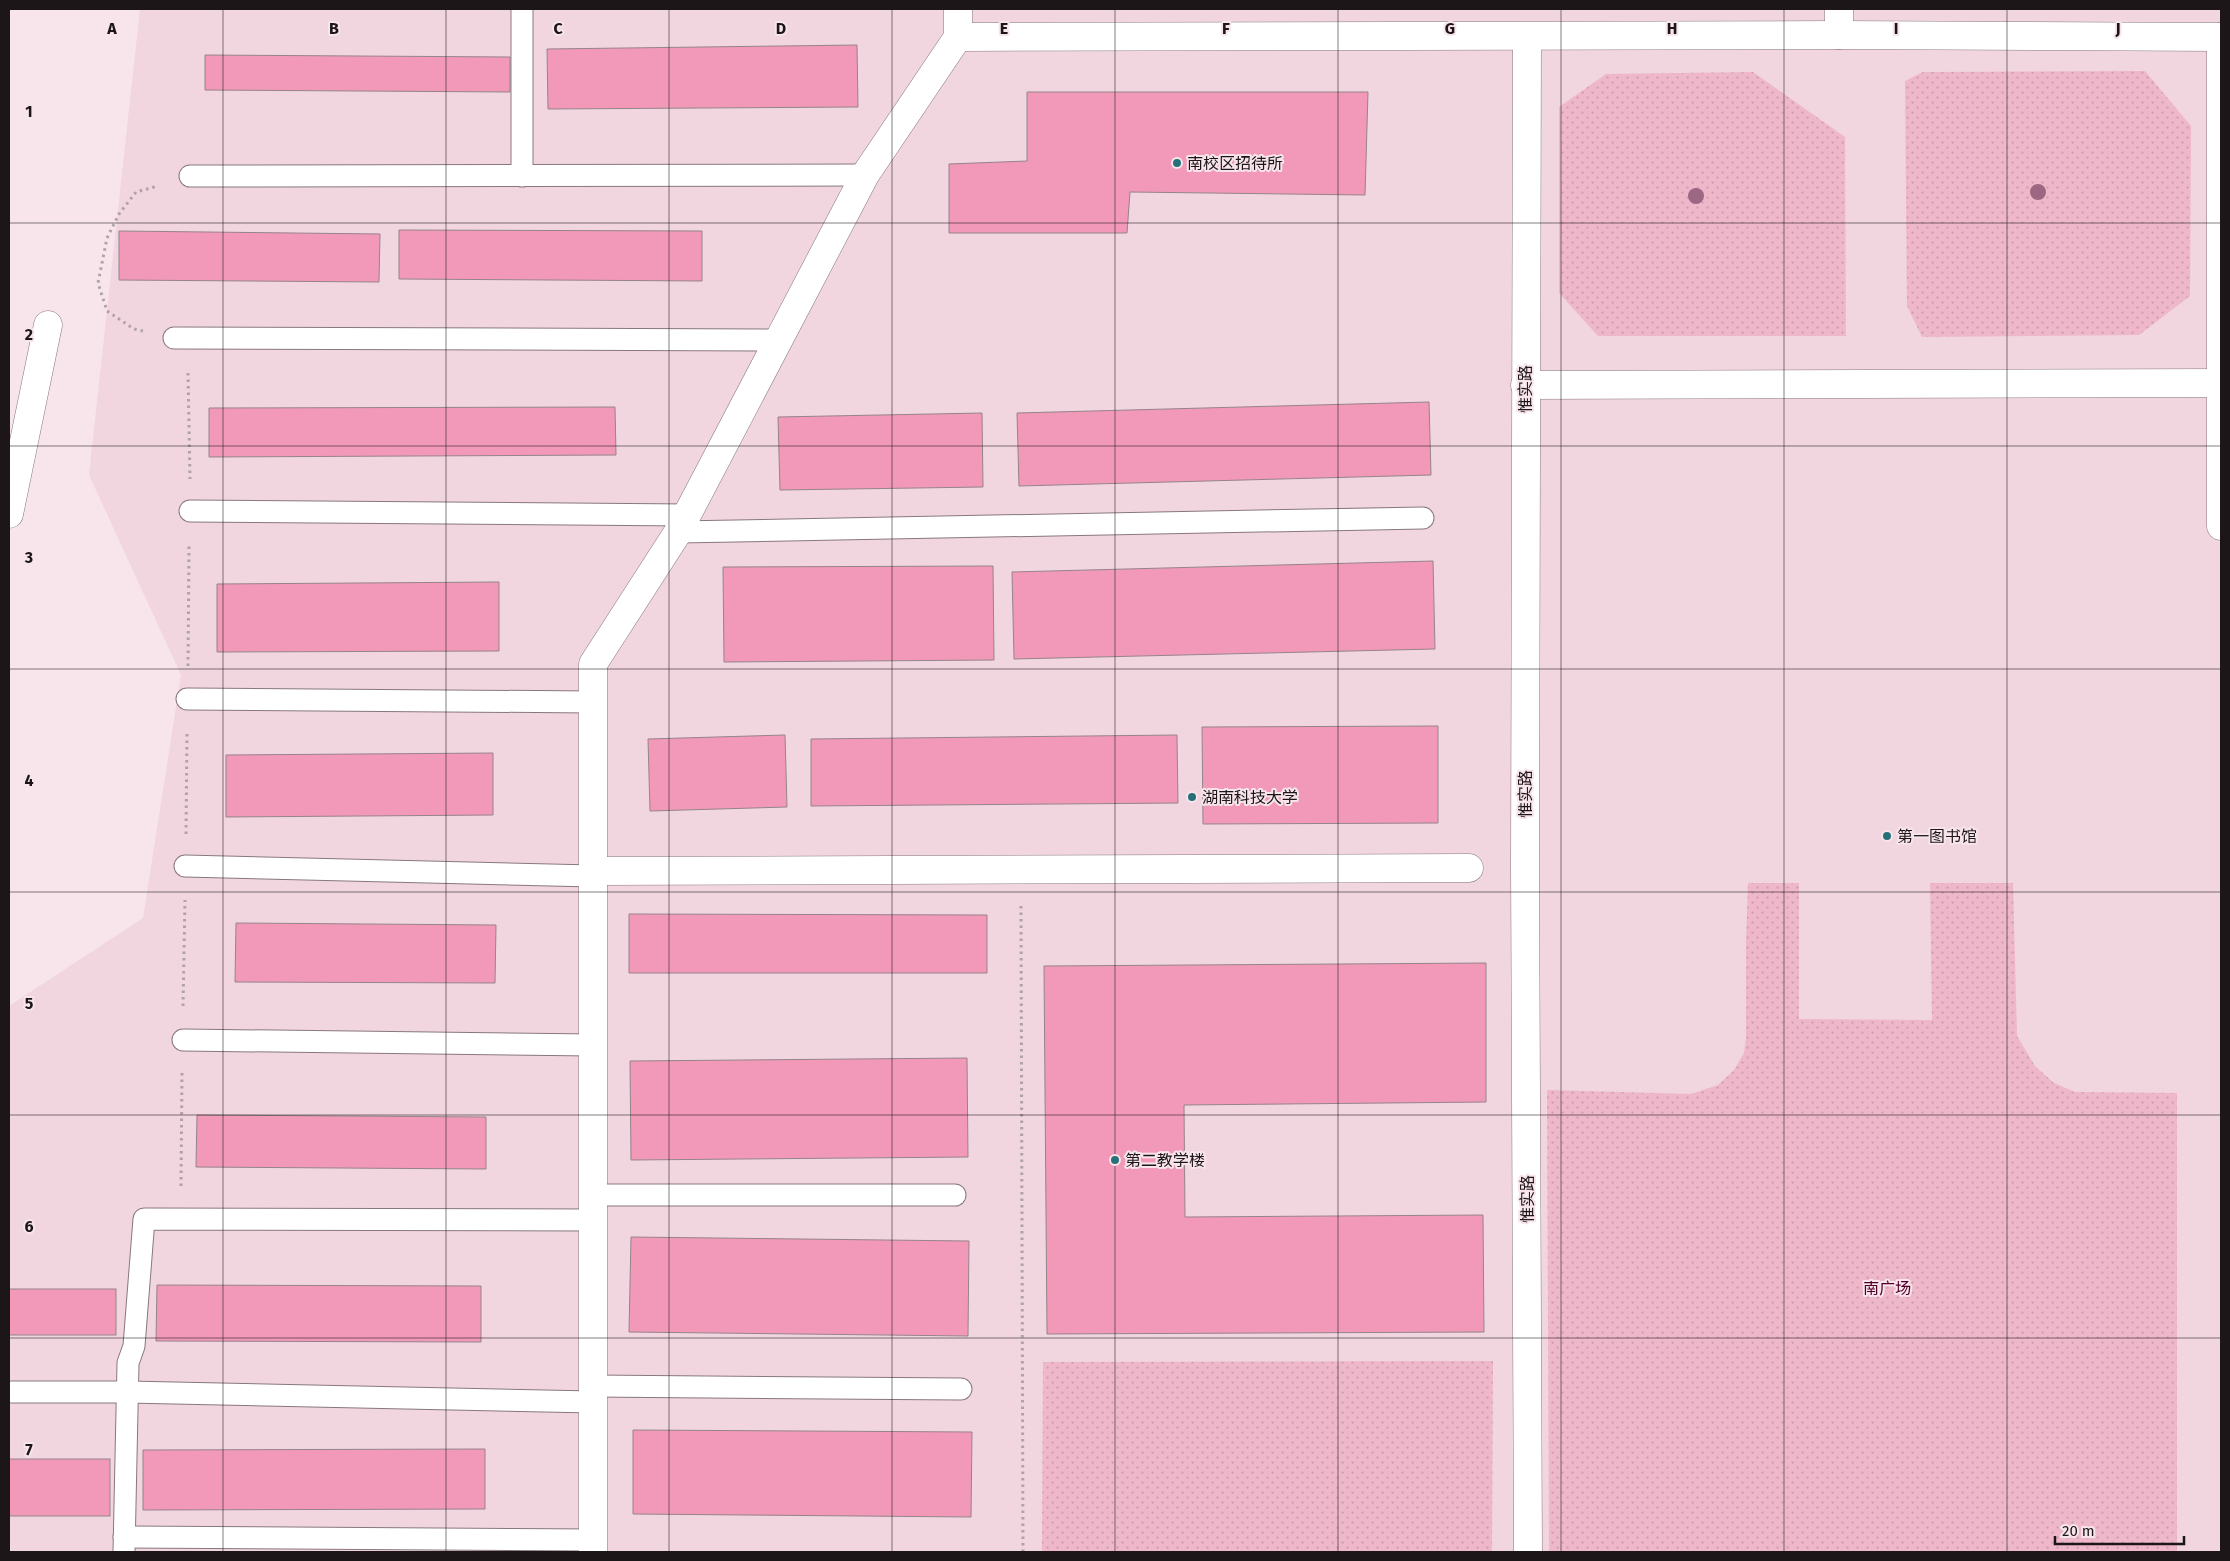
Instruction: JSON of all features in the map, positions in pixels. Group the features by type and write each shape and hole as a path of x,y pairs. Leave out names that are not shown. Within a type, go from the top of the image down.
{"street":[{"path":"593,1546 593,664 683,524 865,175 958,37 958,9"},
{"path":"958,37 1527,37 1839,22 2221,37 2221,526"},
{"name":"惟实路","path":"1527,37 1525,385 1528,1552"},
{"path":"9,514 48,325"},
{"path":"1525,385 2220,383"},
{"path":"593,874 1469,868"}],"lane":[{"path":"522,9 522,176"},
{"path":"190,176 865,175"},
{"path":"174,338 779,340"},
{"path":"190,511 683,524 1423,518"},
{"path":"187,699 593,702"},
{"path":"185,866 593,874"},
{"path":"183,1040 593,1045"},
{"path":"593,1546 124,1545 128,1363 134,1346 144,1219 593,1207 955,1194"},
{"path":"9,1392 593,1394 961,1389"}],"path":[{"path":"180,1219 190,511 188,373 174,338 134,329 107,311 98,284 107,238 119,214 136,192 190,176"},
{"path":"1021,870 1023,1552"}],"shaded area":[{"name":"湖南科技大学","path":"140,9 2221,9 2221,1552 9,1552 9,1006 143,918 181,675 89,475"}],"green space":[{"path":"2145,71 2191,126 2190,296 2139,335 1922,337 1907,306 1905,81 1923,72"},
{"path":"1753,72 1845,137 1846,336 1598,336 1559,293 1559,107 1606,74"},
{"name":"南广场","path":"1748,883 1799,883 1799,1019 1932,1020 1930,883 2013,883 2017,1036 2035,1066 2054,1083 2075,1092 2177,1093 2177,1552 1549,1552 1547,1090 1691,1094 1718,1085 1734,1070 1744,1053 1746,1038"},
{"path":"1493,1361 1492,1552 1042,1552 1043,1362"}],"building":[{"path":"857,45 858,107 548,109 547,49"},
{"path":"205,55 510,57 510,92 205,90"},
{"name":"南校区招待所","path":"1027,92 1368,92 1365,195 1130,192 1127,233 949,233 949,164 1027,161"},
{"path":"399,230 702,231 702,281 399,279"},
{"path":"119,231 380,234 379,282 119,280"},
{"path":"1429,402 1431,475 1019,486 1017,413"},
{"path":"615,407 616,455 209,457 209,408"},
{"path":"982,413 983,487 780,490 778,417"},
{"path":"1433,561 1435,649 1014,659 1012,572"},
{"path":"993,566 994,660 724,662 723,567"},
{"path":"499,582 499,651 217,652 217,584"},
{"path":"1438,726 1438,823 1203,824 1202,727"},
{"path":"785,735 787,807 650,811 648,739"},
{"path":"1177,735 1178,803 811,806 811,739"},
{"path":"493,753 493,815 226,817 226,755"},
{"path":"629,914 987,915 987,973 629,973"},
{"path":"236,923 496,925 495,983 235,982"},
{"name":"第二教学楼","path":"1486,963 1486,1102 1184,1105 1185,1217 1483,1215 1484,1332 1047,1334 1044,966"},
{"path":"967,1058 968,1157 631,1160 630,1061"},
{"path":"197,1115 486,1117 486,1169 196,1167"},
{"path":"631,1237 969,1241 968,1336 629,1332"},
{"path":"157,1285 481,1286 481,1342 156,1341"},
{"path":"9,1289 116,1289 116,1335 9,1335"},
{"path":"633,1430 972,1432 971,1517 633,1514"},
{"path":"485,1449 485,1509 143,1510 143,1450"},
{"path":"9,1459 110,1459 110,1516 9,1516"}],"place":[{"name":"南校区招待所","path":"1177,163"},
{"name":"湖南科技大学","path":"1192,797"},
{"name":"第一图书馆","path":"1887,836"},
{"name":"第二教学楼","path":"1115,1160"}]}
